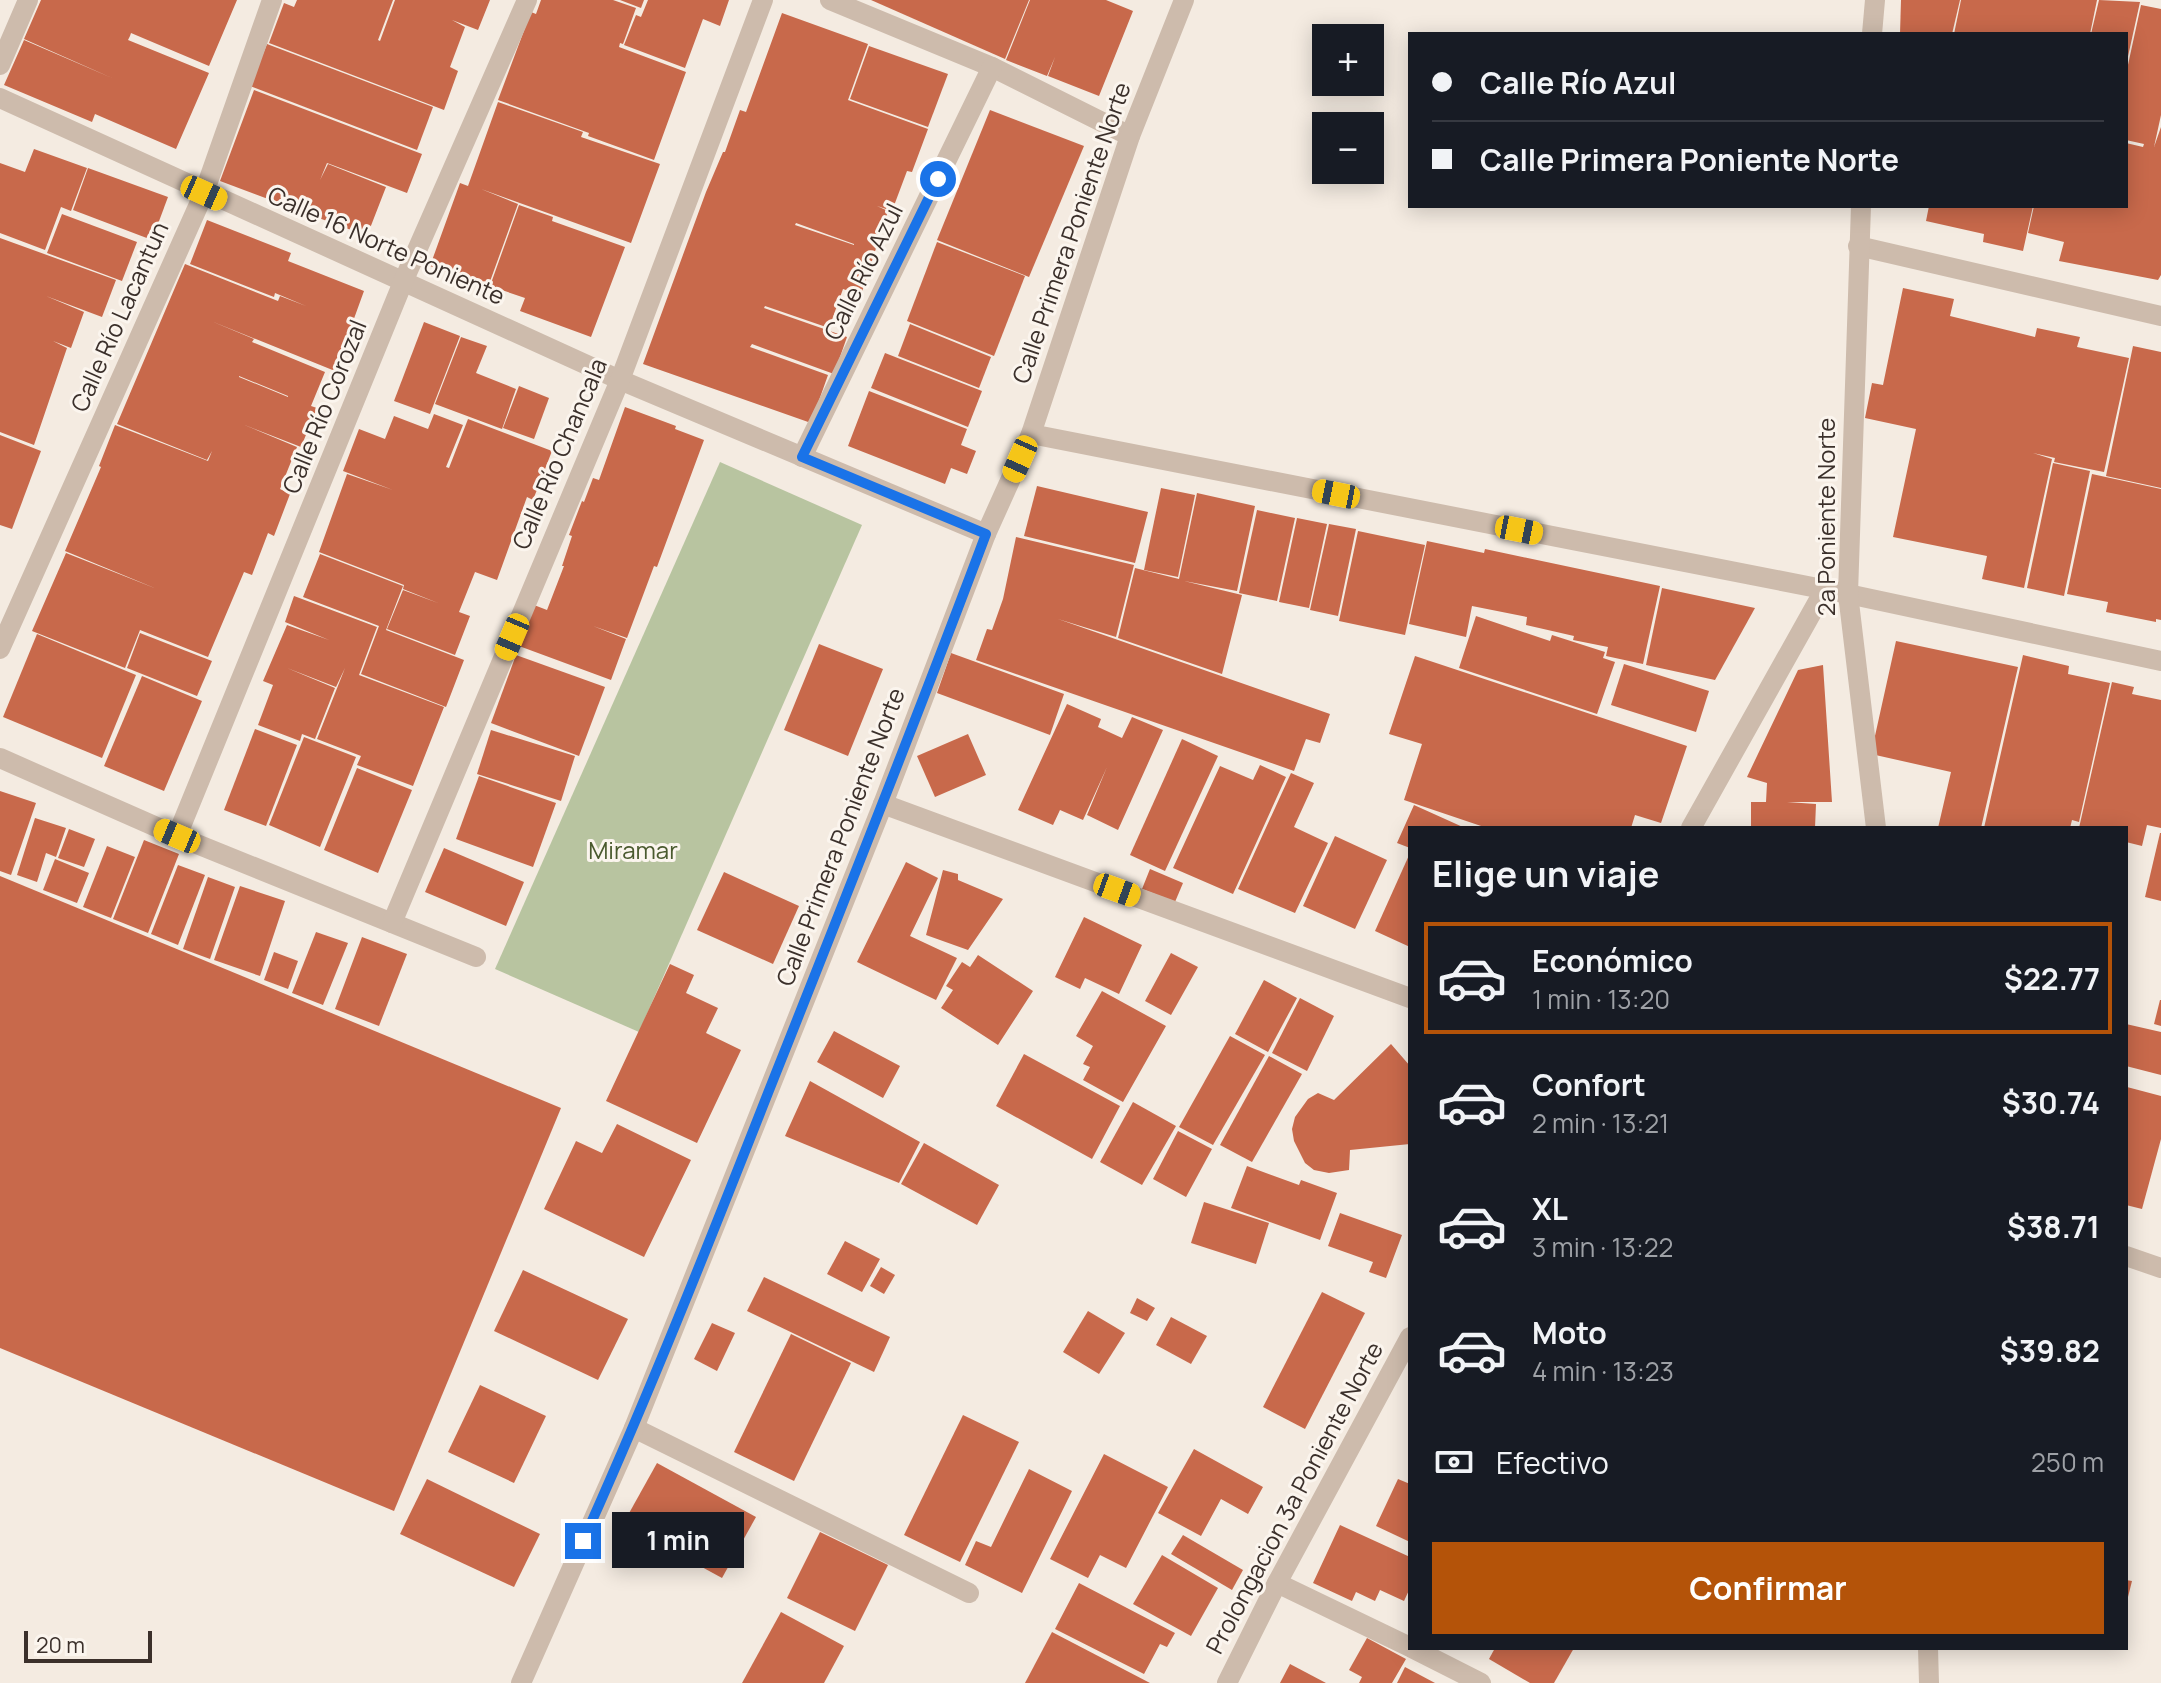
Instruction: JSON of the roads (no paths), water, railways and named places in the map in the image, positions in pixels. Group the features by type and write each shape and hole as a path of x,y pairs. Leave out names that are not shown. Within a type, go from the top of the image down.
{"street":[{"path":"0,65 28,0"},
{"name":"Calle Río Lacantun","path":"0,649 204,193 272,0"},
{"name":"Calle Río Corozal","path":"177,836 403,282 527,0"},
{"name":"Calle Río Chancala","path":"392,923 620,380 763,0"},
{"path":"830,0 992,67 1130,136"},
{"name":"Calle Primera Poniente Norte","path":"521,1683 634,1428 883,804 986,534 1031,434 1130,136 1184,0"},
{"path":"1872,32 1875,0"},
{"name":"Calle Río Azul","path":"802,457 992,67"},
{"name":"Calle 16 Norte Poniente","path":"0,98 620,380 986,534"},
{"name":"2a Poniente Norte","path":"1861,208 1848,594 1876,826"},
{"path":"1858,246 2161,316"},
{"path":"1031,434 1825,589 2161,661"},
{"path":"1692,826 1825,589"},
{"path":"0,758 177,836 476,957"},
{"path":"883,804 1408,997"},
{"path":"2128,1257 2161,1268"},
{"name":"Prolongacion 3a Poniente Norte","path":"1227,1683 1277,1583 1408,1341"},
{"path":"634,1428 969,1593"},
{"path":"1277,1583 1408,1647"},
{"path":"1415,1650 1481,1683"},
{"path":"1928,1650 1929,1683"}],"park label":[{"name":"Miramar","path":"633,851"}]}
